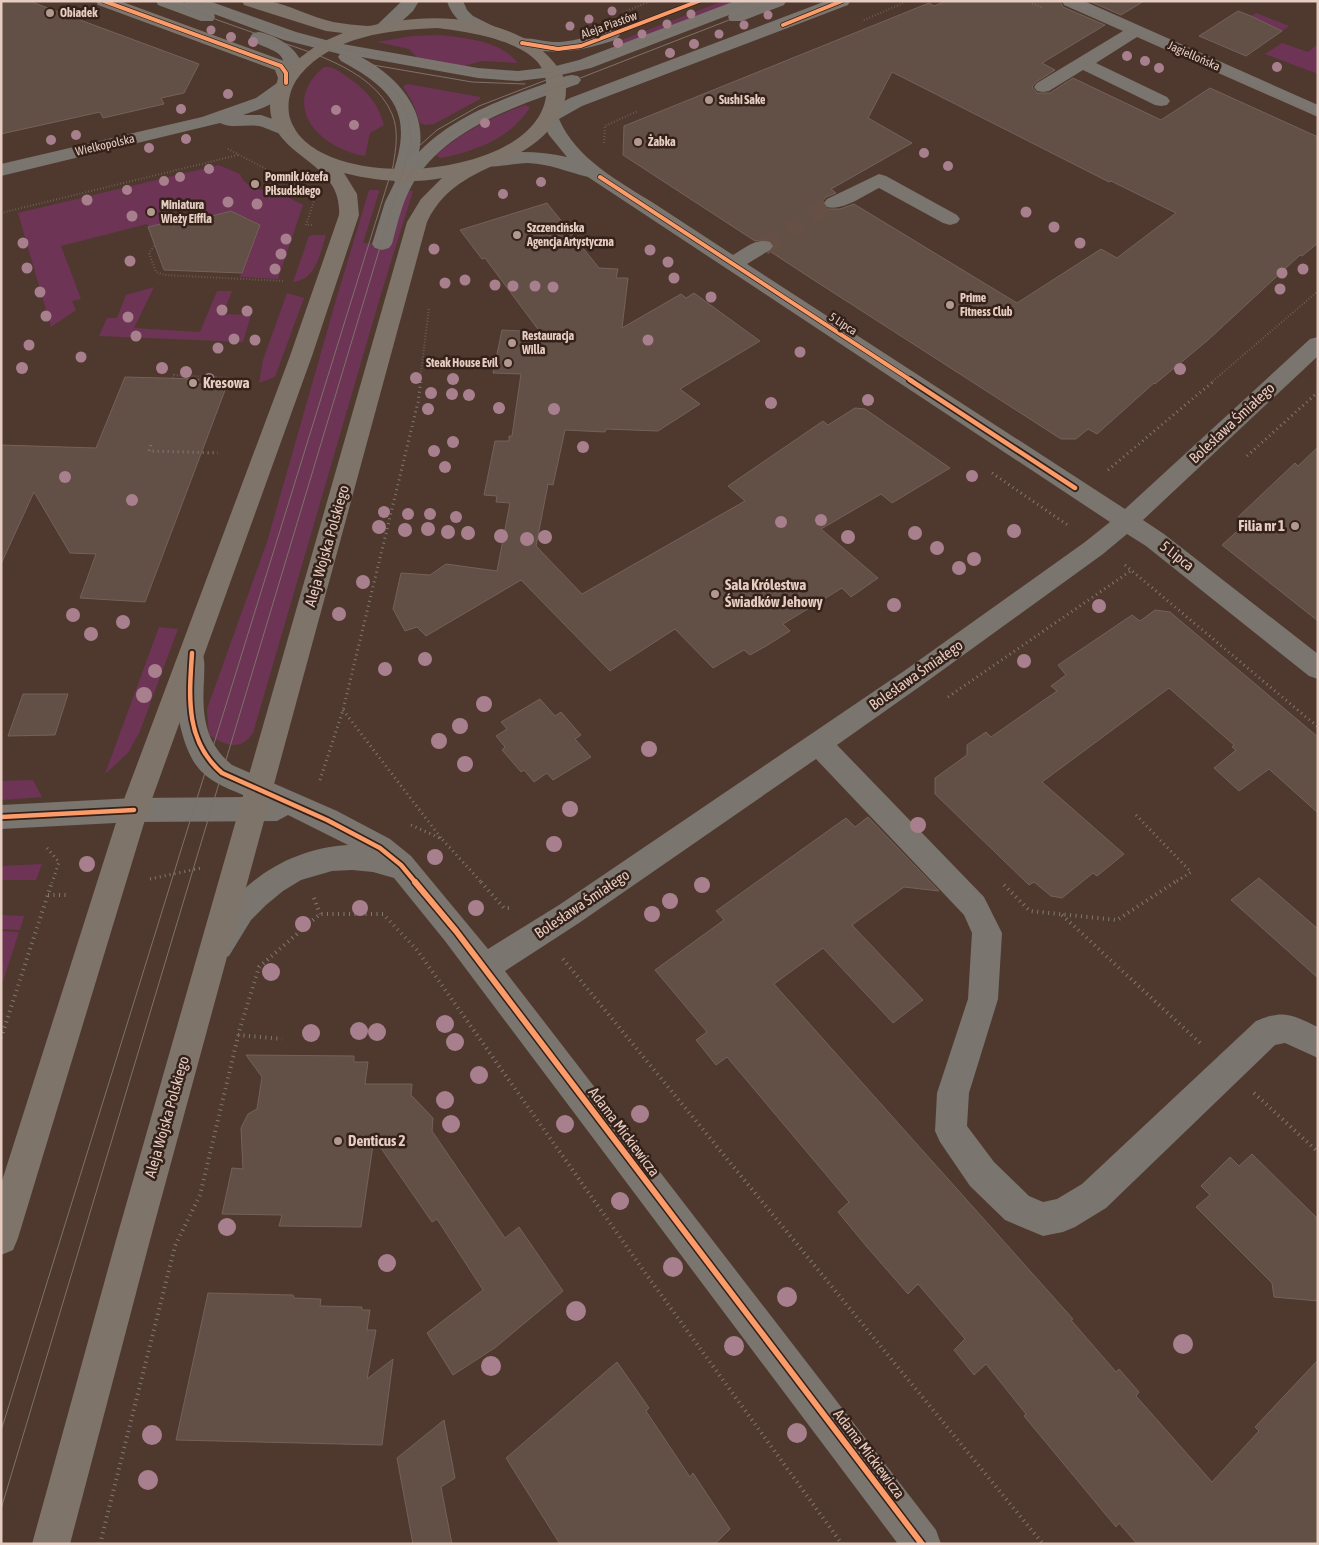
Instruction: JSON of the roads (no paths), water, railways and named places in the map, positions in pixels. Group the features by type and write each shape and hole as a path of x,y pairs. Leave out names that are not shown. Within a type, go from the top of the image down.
{"main road":[{"path":"1,1238 134,810 301,356 349,214 350,200 344,186 331,170 297,143 286,130 279,111 279,102 288,77 286,71 281,66 104,1"},
{"path":"250,1 332,27 350,30 374,30 436,23 488,30 522,43 541,57 555,79 557,97 549,117 529,139 484,162 445,172 399,175 347,168 325,160 306,150"},
{"path":"287,81 320,51 374,30"},
{"name":"Aleja Wojska Polskiego","path":"51,1544 417,222 423,207 433,195 460,175 484,162"}],"street":[{"path":"164,1 241,29 279,47 290,56 294,66 287,81"},
{"path":"192,1 320,51 358,62 472,82 514,85 555,79 778,1"},
{"path":"241,29 274,34 284,32 315,36 374,30 407,8 411,1"},
{"path":"456,1 457,8 468,20 488,30"},
{"name":"Aleja Piastów","path":"522,43 558,49 581,46 699,1"},
{"path":"549,117 603,63 751,1"},
{"path":"549,117 576,102 842,1"},
{"name":"Jagiellońska","path":"1070,1 1318,112"},
{"path":"1043,87 1136,31"},
{"path":"320,51 478,74 555,79"},
{"path":"320,51 374,88 387,105 396,124 398,138 395,157 399,175 398,194 384,213 375,243"},
{"path":"358,62 385,80 403,101 411,126 412,138 408,156 399,175"},
{"path":"1082,63 1161,100"},
{"path":"399,175 464,126 555,79"},
{"name":"Wielkopolska","path":"1,170 208,121 262,102 287,81"},
{"path":"408,156 430,135 462,114 536,83"},
{"name":"5 Lipca","path":"549,117 553,129 565,146 600,177"},
{"name":"Wielkopolska","path":"208,121 261,121 286,130"},
{"name":"5 Lipca","path":"484,162 521,157 554,161 581,168 600,177 1127,521 1182,560 1318,669"},
{"path":"834,204 879,180 950,219"},
{"path":"732,264 762,246"},
{"name":"Bolesława Śmiałego","path":"484,968 569,914 925,670 1094,548 1127,521 1318,344"},
{"path":"192,653 190,696 194,731 201,749 208,761 218,770 257,799"},
{"path":"818,743 974,906 987,933 983,998 953,1093 951,1131 982,1174 1017,1208 1043,1219 1063,1214 1094,1196 1267,1031 1286,1028 1318,1043"},
{"path":"1,817 134,810 257,799"},
{"name":"Adama Mickiewicza","path":"257,799 327,820 380,848 390,855 412,877 484,968 922,1544"},
{"name":"Adama Mickiewicza","path":"214,951 242,910 254,897 274,882 305,866 335,857 366,858 382,861 412,877"}],"tunnel":[{"path":"763,246 834,203"}],"tram line":[{"path":"1,1431 393,166 396,146 394,120 382,97 369,84 352,72 314,54 164,1"},
{"path":"1,1509 411,144 409,121 404,104 391,86 378,74 329,49 192,1"},
{"path":"409,155 437,130 479,106 751,1"},
{"path":"404,183 428,153 458,130 480,117 778,1"},
{"path":"1062,1 1318,115"},
{"path":"340,49 478,73 518,76 553,72"},
{"path":"367,64 472,82 525,84"}],"place":[{"name":"Obiadek","path":"50,13"},
{"name":"Sushi Sake","path":"709,100"},
{"name":"Żabka","path":"638,142"},
{"name":"Pomnik Józefa Piłsudskiego","path":"255,184"},
{"name":"Miniatura Wieży Eiffla","path":"151,212"},
{"name":"Szczencińska Agencja Artystyczna","path":"517,235"},
{"name":"Prime Fitness Club","path":"950,305"},
{"name":"Restauracja Willa","path":"512,343"},
{"name":"Steak House Evil","path":"508,363"},
{"name":"Kresowa","path":"193,383"},
{"name":"Filia nr 1","path":"1295,526"},
{"name":"Sala Królestwa Świadków Jehowy","path":"715,594"},
{"name":"Denticus 2","path":"338,1141"}]}
